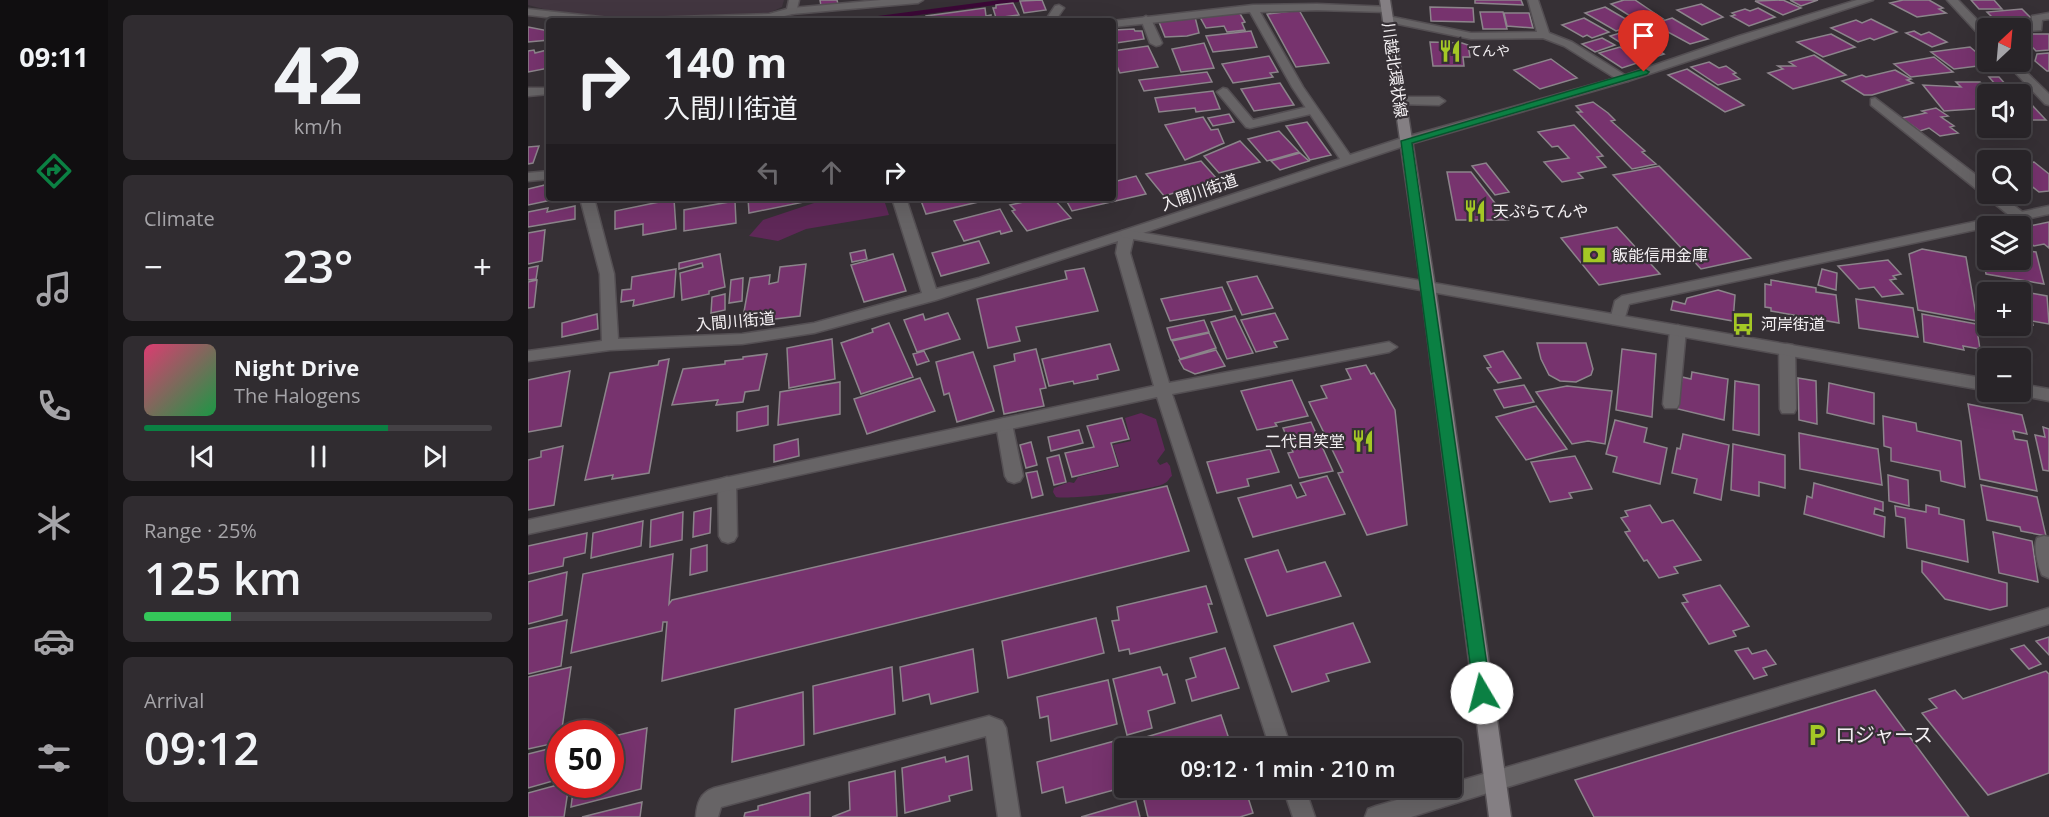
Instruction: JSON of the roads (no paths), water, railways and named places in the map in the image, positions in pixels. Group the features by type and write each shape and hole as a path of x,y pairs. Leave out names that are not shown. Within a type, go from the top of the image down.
{"main road":[{"name":"川越北環状線","path":"1386,9 1428,286 1500,817"}],"street":[{"path":"739,18 769,17 793,6 918,0"},
{"path":"1533,0 1544,35"},
{"name":"入間川街道","path":"528,356 610,345 742,339 773,335 814,328 932,297 1511,107 1624,79 1743,38 1868,0"},
{"path":"1952,0 1977,24"},
{"path":"1116,24 1201,11 1253,8 1318,5 1386,9 1471,36 1544,35 1568,44 1624,79"},
{"path":"1052,18 1059,8"},
{"path":"1253,8 1311,110 1348,161"},
{"path":"529,13 579,18"},
{"path":"2031,28 2037,28 2037,18 2049,16"},
{"path":"1146,19 1156,43"},
{"path":"2020,72 2049,101"},
{"path":"528,92 546,91"},
{"path":"1223,93 1250,124 1311,110"},
{"path":"1400,101 1439,101"},
{"path":"1875,102 1977,183"},
{"path":"528,177 546,175"},
{"path":"588,201 607,274 610,345"},
{"path":"900,201 932,297"},
{"path":"2004,204 2019,216"},
{"path":"2024,216 2049,210"},
{"path":"1618,321 1622,301 1977,226"},
{"path":"1278,738 1163,390 1123,253 1127,234 1977,383"},
{"path":"1671,404 1678,330"},
{"path":"528,527 1163,390 1389,347"},
{"path":"1787,349 1788,409"},
{"path":"2031,392 2049,395"},
{"path":"1004,424 1014,476"},
{"path":"727,484 728,536"},
{"path":"2044,543 2049,570"},
{"path":"1376,817 2049,616"},
{"path":"707,817 708,805 714,798 989,726 995,728 1009,817"},
{"path":"1297,798 1304,817"}],"waterway":[{"path":"878,18 1018,0"}],"place":[{"name":"てんや","path":"1450,51"},
{"name":"天ぷらてんや","path":"1475,211"},
{"name":"飯能信用金庫","path":"1594,255"},
{"name":"河岸街道","path":"1743,324"},
{"name":"二代目笑堂","path":"1363,441"},
{"name":"ロジャース","path":"1817,735"}]}
